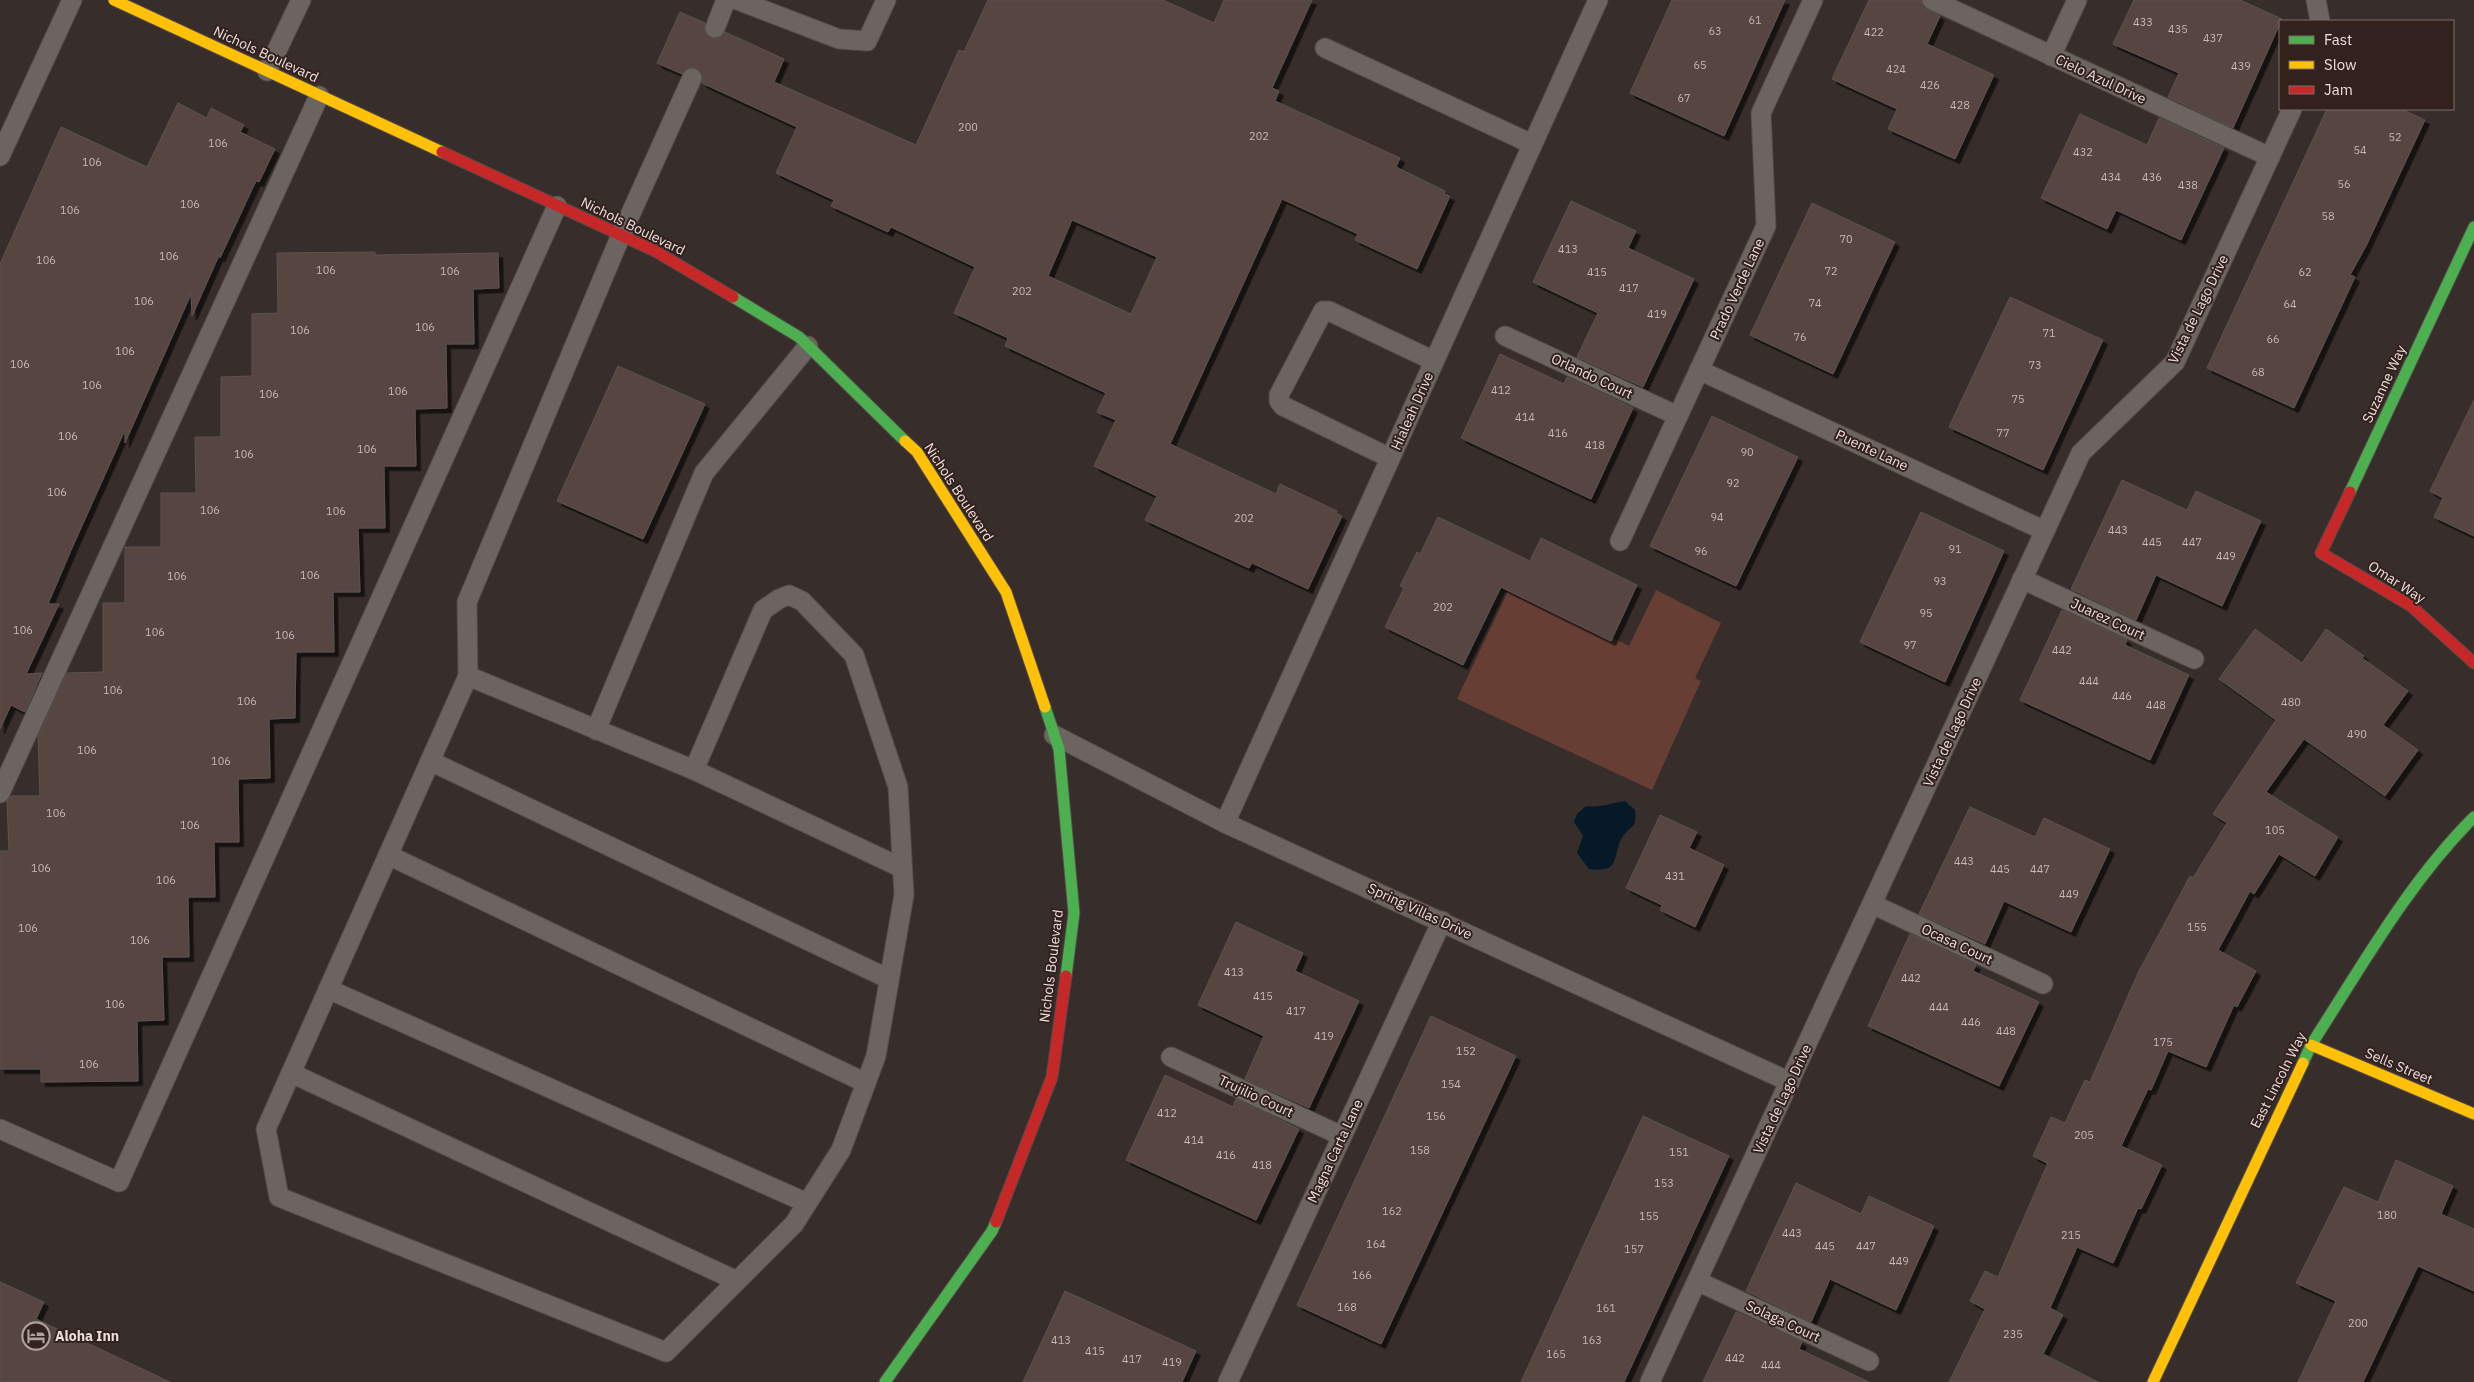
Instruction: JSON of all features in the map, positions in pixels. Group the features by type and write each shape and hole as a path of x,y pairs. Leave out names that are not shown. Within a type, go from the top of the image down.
{"street":[{"name":"Nichols Boulevard","path":"114,0 621,235 669,260 799,337 917,452 1006,592 1059,748 1074,913 1052,1077 992,1231 885,1382"},
{"name":"Suzanne Way","path":"2321,553 2474,227"},
{"name":"Omar Way","path":"2321,553 2411,606 2474,663"},
{"name":"East Lincoln Way","path":"2153,1382 2311,1045 2410,891 2448,844 2474,817"},
{"name":"Sells Street","path":"2311,1045 2474,1114"}],"lane":[{"path":"0,156 72,0"},
{"path":"267,71 301,0"},
{"path":"715,28 726,0"},
{"path":"737,0 839,39 867,41 886,0"},
{"name":"Hialeah Drive","path":"1225,823 1598,0"},
{"name":"Prado Verde Lane","path":"1620,541 1766,226 1761,113 1813,0"},
{"name":"Cielo Azul Drive","path":"1932,0 2270,157"},
{"path":"2051,56 2077,0"},
{"path":"2316,0 2320,20"},
{"path":"1325,48 1532,144"},
{"path":"692,78 621,235 467,602 468,676 266,1129 279,1198 666,1352 794,1224 840,1150 876,1056 904,895 898,787 854,655 802,601 789,595 763,610 694,770"},
{"path":"0,793 319,96"},
{"name":"Vista de Lago Drive","path":"1650,1382 2081,453 2175,362 2292,110"},
{"path":"0,1129 119,1182 557,206"},
{"path":"1390,458 1283,406 1279,401 1280,395 1323,311 1329,311 1434,361"},
{"name":"Orlando Court","path":"1505,336 1678,416"},
{"path":"596,730 704,473 808,346"},
{"name":"Puente Lane","path":"1699,370 2045,531"},
{"name":"Juarez Court","path":"2022,579 2194,659"},
{"path":"468,676 694,770 902,868"},
{"name":"Spring Villas Drive","path":"1054,735 1225,823 1790,1082"},
{"path":"430,761 889,979"},
{"path":"388,855 866,1083"},
{"name":"Ocasa Court","path":"1872,904 2043,984"},
{"name":"Magna Carta Lane","path":"1228,1382 1442,921"},
{"path":"328,989 807,1204"},
{"name":"Trujilio Court","path":"1170,1057 1342,1136"},
{"path":"291,1073 736,1280"},
{"name":"Solaga Court","path":"1697,1281 1869,1361"}],"shaded area":[{"path":"1510,587 1629,646 1656,590 1721,623 1695,678 1701,681 1652,790 1457,699"}],"water":[{"path":"1625,801 1635,810 1635,820 1633,826 1623,836 1615,861 1607,868 1600,870 1589,869 1577,853 1583,836 1574,822 1577,814 1586,806 1601,806"}],"building":[{"path":"988,0 1163,0 1214,23 1224,0 1312,0 1272,88 1279,91 1275,101 1400,158 1396,167 1445,191 1444,194 1450,196 1417,269 1355,240 1358,234 1282,199 1170,444 1276,494 1280,484 1337,511 1336,513 1342,516 1308,589 1252,563 1249,568 1145,520 1157,496 1094,466 1116,420 1097,412 1106,393 1005,346 1008,338 954,313 975,267 891,227 888,232 831,206 834,200 776,173 797,127 702,83 703,76 697,68 690,67 682,74 657,63 680,12 705,23 704,30 710,38 717,39 725,32 784,59 774,82 916,145 959,50 964,52","holes":["1072,220 1157,257 1131,314 1048,276"]},
{"path":"1672,0 1785,0 1724,136 1630,93"},
{"path":"1869,0 1921,0 1923,7 1940,16 1927,44 1994,75 1955,159 1888,129 1897,109 1832,79"},
{"path":"2134,0 2240,0 2282,19 2279,20 2279,26 2233,128 2168,97 2179,73 2113,44"},
{"path":"178,103 207,118 211,108 244,125 240,132 275,149 259,182 256,181 220,258 220,253 192,316 191,294 125,443 125,430 72,548 48,604 59,604 26,674 42,673 25,712 11,705 0,729 0,264 61,127 147,167"},
{"path":"2327,110 2403,110 2425,120 2366,246 2350,275 2355,277 2294,408 2207,368"},
{"path":"2080,114 2147,145 2159,118 2224,148 2181,240 2116,210 2107,229 2041,198"},
{"path":"1571,201 1636,231 1628,248 1694,279 1643,387 1577,357 1598,313 1533,282"},
{"path":"1812,203 1895,242 1833,374 1750,335"},
{"path":"375,252 375,255 498,253 499,288 473,289 474,344 446,344 447,408 415,409 416,466 384,466 385,528 358,528 360,592 333,592 334,652 296,652 295,718 269,719 270,778 238,779 239,842 214,842 215,897 188,897 189,957 162,957 164,1020 137,1021 138,1081 41,1082 41,1069 0,1069 0,851 9,851 7,801 11,796 40,796 38,736 67,673 103,672 103,603 125,603 125,547 161,547 161,493 196,493 195,437 221,437 221,377 252,376 252,314 278,313 277,253"},
{"path":"2010,297 2103,340 2043,470 1949,427"},
{"path":"1500,354 1564,384 1567,377 1633,408 1591,499 1461,438"},
{"path":"618,366 705,404 643,539 557,501"},
{"path":"2474,400 2474,536 2434,517 2443,498 2430,491"},
{"path":"1712,416 1798,457 1736,586 1650,546"},
{"path":"2122,480 2187,510 2196,491 2261,521 2222,606 2156,575 2136,620 2071,589"},
{"path":"1921,512 2004,551 1945,682 1860,642"},
{"path":"1438,517 1530,561 1541,538 1637,585 1611,641 1501,587 1463,665 1385,627 1404,588 1400,586 1417,552 1420,554"},
{"path":"2062,610 2127,640 2125,645 2189,675 2150,760 2020,700"},
{"path":"2255,629 2302,663 2326,629 2364,656 2362,658 2408,691 2383,725 2418,750 2385,796 2304,739 2266,792 2338,837 2315,876 2279,854 2254,894 2250,891 2218,950 2256,971 2237,1007 2234,1005 2206,1067 2168,1051 2151,1090 2148,1089 2121,1146 2162,1165 2141,1209 2138,1208 2113,1263 2077,1247 2050,1308 2063,1315 2043,1354 2098,1382 1949,1382 1985,1309 1970,1301 1985,1271 1998,1277 2047,1165 2047,1163 2033,1156 2051,1117 2065,1123 2085,1080 2090,1082 2138,973 2190,876 2193,878 2227,823 2213,814 2276,720 2219,679"},
{"path":"1970,807 2035,837 2044,818 2110,849 2071,932 2004,901 1985,944 1919,914"},
{"path":"1660,815 1697,832 1689,848 1724,865 1695,927 1660,910 1662,905 1626,888"},
{"path":"1236,922 1303,953 1295,971 1359,1001 1309,1108 1245,1079 1264,1036 1198,1005"},
{"path":"1910,934 1976,965 1973,971 2039,1002 1999,1086 1868,1026"},
{"path":"1431,1016 1516,1056 1381,1344 1297,1305"},
{"path":"1165,1075 1233,1107 1236,1099 1299,1129 1256,1220 1126,1160"},
{"path":"1643,1116 1729,1156 1624,1382 1521,1382"},
{"path":"2396,1160 2453,1186 2441,1214 2474,1229 2474,1291 2418,1266 2363,1382 2298,1382 2336,1301 2296,1283 2344,1187 2378,1202"},
{"path":"1796,1183 1861,1214 1869,1196 1934,1226 1896,1310 1830,1279 1811,1322 1746,1291"},
{"name":"Aloha Inn","path":"0,1282 44,1302 36,1319 170,1382 0,1382"},
{"path":"1065,1291 1196,1351 1182,1382 1023,1382"},
{"path":"1736,1312 1802,1342 1799,1349 1869,1382 1703,1382"}],"traffic: fast":[{"path":"2350,492 2474,227"},
{"path":"733,297 799,337 905,441"},
{"path":"1045,707 1059,749 1074,913 1066,976"},
{"path":"2303,1063 2311,1045 2407,897 2428,869 2474,817"},
{"path":"885,1382 992,1231 996,1222"}],"traffic: slow":[{"path":"114,0 442,152"},
{"path":"905,441 917,452 1006,592 1045,707"},
{"path":"2311,1045 2474,1114"},
{"path":"2153,1382 2303,1063"}],"traffic: jam":[{"path":"442,152 655,251 733,297"},
{"path":"2350,492 2321,553 2411,606 2474,663"},
{"path":"996,1222 1052,1077 1066,976"}],"place":[{"name":"Aloha Inn","path":"36,1336"}]}
